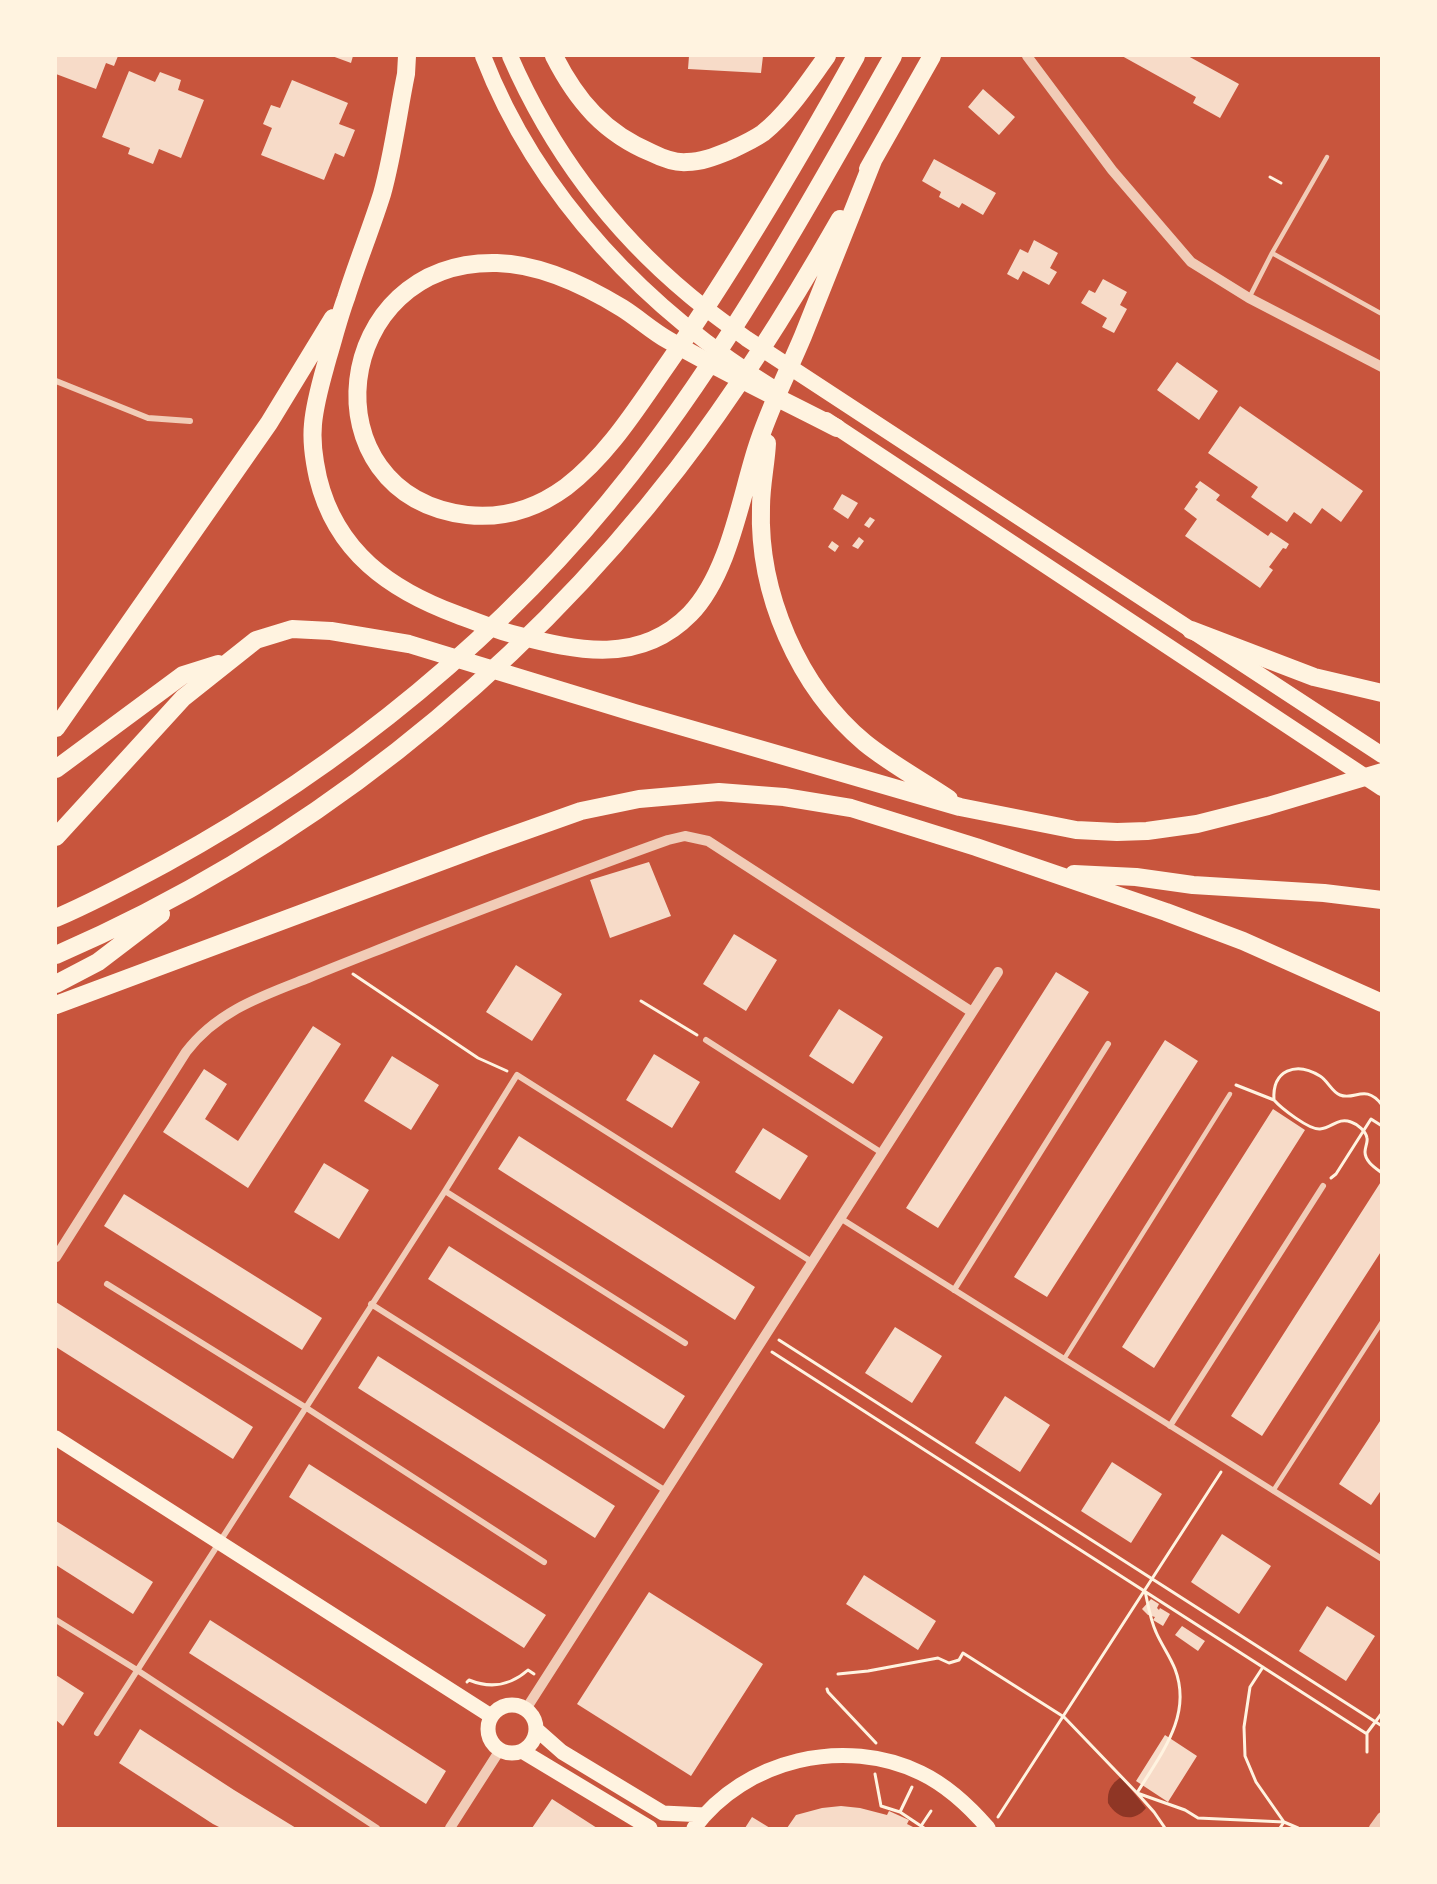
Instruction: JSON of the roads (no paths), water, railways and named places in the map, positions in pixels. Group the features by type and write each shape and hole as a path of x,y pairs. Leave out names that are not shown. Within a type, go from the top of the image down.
{"highway":[{"path":"407,56 406,74 382,192 345,299 318,392 313,424 312,453 330,515 348,543 369,566 416,598 510,634 586,650 636,647 657,638 692,612 717,572 741,507 756,451 874,158"},
{"path":"483,56 496,89 537,163 563,200 620,266 675,315 734,362 1382,788"},
{"path":"510,56 525,90 547,129 590,194 624,232 688,295 767,352 1382,755"},
{"path":"554,56 567,82 590,112 615,134 663,159 685,162 709,159 763,133 782,115 827,56"},
{"path":"837,428 666,339 596,293 543,271 498,263 474,264 442,272 418,283 395,301 378,321 363,351 357,378 357,410 366,442 381,470 404,492 425,504 451,513 480,516 501,515 524,510 565,487 606,448 655,382 732,267 856,56"},
{"path":"56,918 112,892 228,828 287,790 411,698 467,649 532,586 623,483 725,343 767,277 893,56"},
{"path":"56,955 121,925 209,878 306,818 384,761 450,708 570,595 643,512 712,422 795,294 932,56"},
{"path":"56,728 269,423 345,299"},
{"path":"769,418 761,525 767,573 785,633 798,660 827,703 864,742 960,807"},
{"path":"56,837 183,698 256,640 292,629 342,633 410,644 635,713 960,807 1076,830 1147,831 1197,824 1268,806 1382,772"},
{"path":"1191,630 1314,677 1382,693"},
{"path":"56,769 183,675 231,660"},
{"path":"56,1005 581,811 649,798 719,792 784,797 851,808 1052,872 1166,912 1243,941 1382,1003"},
{"path":"1052,872 1136,877 1170,883 1324,893 1382,900"},
{"path":"56,984 98,962 209,878"},
{"path":"56,906 112,892"}],"main road":[{"path":"56,1438 491,1716"},
{"path":"511,1705 526,1709 533,1718 536,1729 530,1746 522,1751 510,1753 500,1750 494,1745 488,1731 491,1716 503,1706 511,1705"},
{"path":"536,1729 562,1752 663,1813 705,1815"},
{"path":"522,1751 650,1828"},
{"path":"694,1828 731,1792 770,1770 812,1757 857,1756 900,1765 921,1773 958,1797 992,1824"}],"street":[{"path":"1027,56 1112,170 1191,262 1249,298 1382,367"},
{"path":"56,381 148,418 190,421"},
{"path":"56,1257 171,1075 204,1030 240,1006 339,965 568,876 668,840 685,836 708,841 972,1012"},
{"path":"526,1709 998,972"},
{"path":"706,1040 882,1153"},
{"path":"954,1290 1108,1044"},
{"path":"97,1733 517,1075 812,1262"},
{"path":"1170,1426 1323,1186"},
{"path":"445,1191 685,1343"},
{"path":"840,1218 1382,1559"},
{"path":"107,1284 305,1407 544,1562"},
{"path":"371,1304 666,1491"},
{"path":"56,1620 137,1670 377,1828"},
{"path":"450,1828 500,1750"},
{"path":"1374,1828 1382,1817"}],"lane":[{"path":"1249,298 1327,157"},
{"path":"1272,253 1382,314"},
{"path":"1064,1359 1230,1094"},
{"path":"1273,1491 1382,1322"}]}
